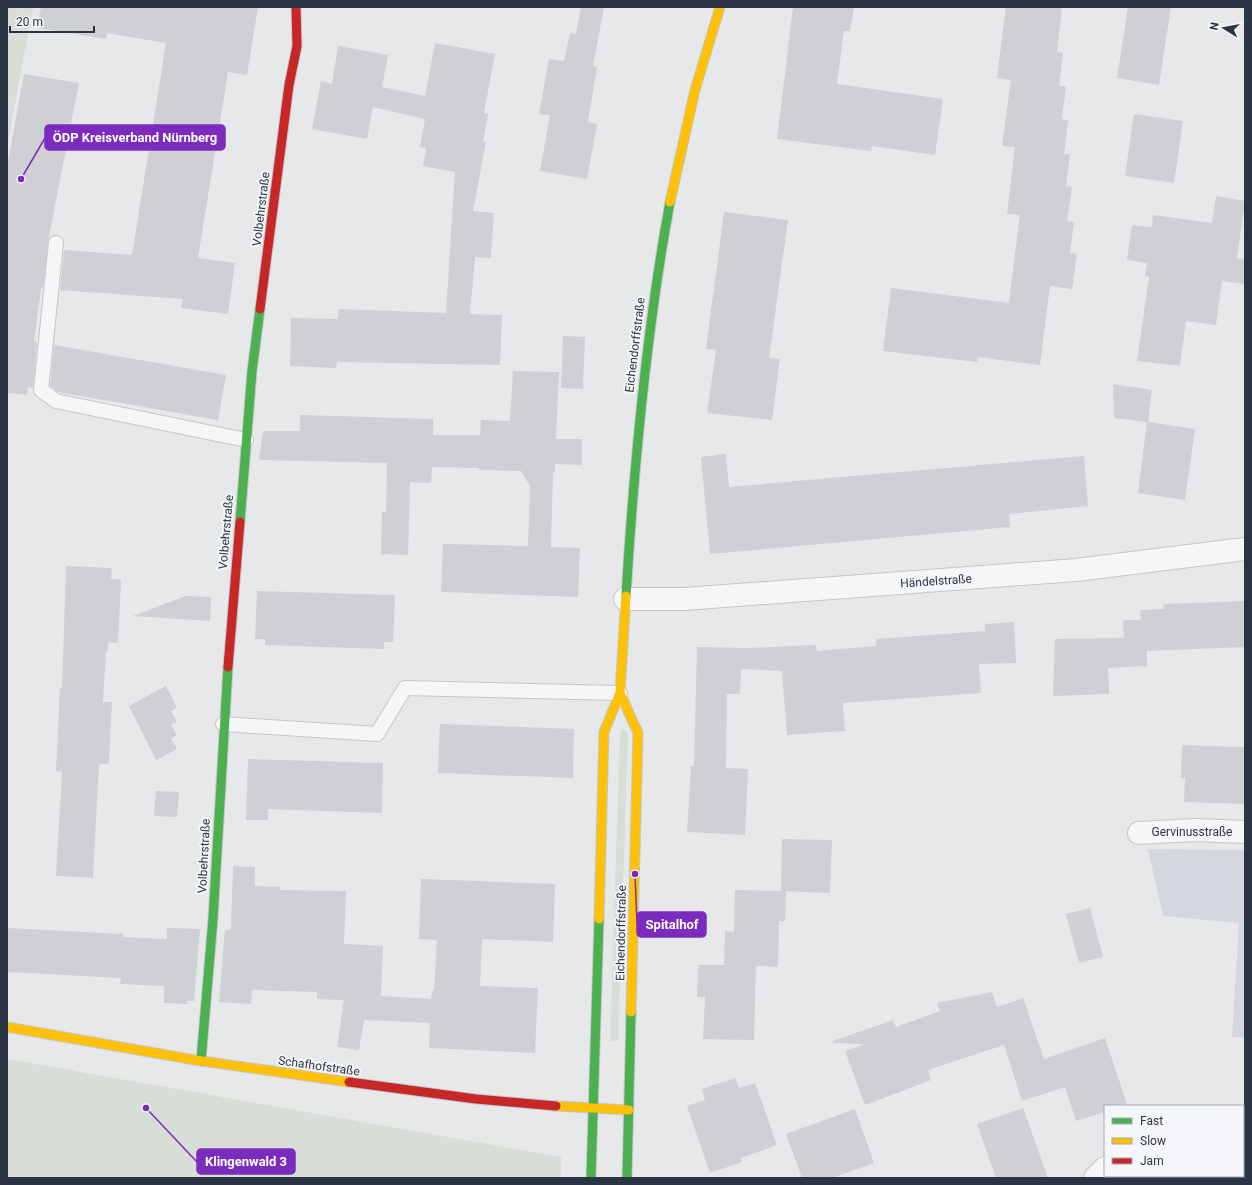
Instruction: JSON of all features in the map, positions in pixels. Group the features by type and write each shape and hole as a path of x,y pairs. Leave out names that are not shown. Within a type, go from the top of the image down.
{"street":[{"name":"Volbehrstraße","path":"201,1061 213,919 223,724 252,371 289,85 297,46 296,7"},
{"name":"Eichendorffstraße","path":"591,1178 604,732 620,693 638,419 656,283 684,131 699,75 720,7"},
{"name":"Händelstraße","path":"625,599 692,599 1076,570 1245,549"},
{"name":"Eichendorffstraße","path":"620,693 638,733 627,1178"},
{"name":"Gervinusstraße","path":"1139,833 1195,830 1245,832"},
{"name":"Schafhofstraße","path":"7,1027 201,1061 459,1097 593,1109 629,1110"},
{"path":"1095,1178 1104,1169"}],"lane":[{"path":"56,243 41,390 56,401 246,440"},
{"path":"223,724 377,734 405,688 620,693"}],"shaded area":[{"path":"7,7 33,7 7,147"},
{"path":"623,729 628,733 618,1041 610,1041 620,733"},
{"path":"1148,849 1245,850 1245,1038 1232,1037 1239,923 1163,916"},
{"path":"7,1059 561,1157 561,1178 7,1178"}],"building":[{"path":"41,7 258,7 247,75 228,72 198,258 235,263 228,314 181,308 183,299 60,290 64,250 132,255 166,43 107,33 106,39 37,28"},
{"path":"581,7 604,7 593,66 597,67 588,122 597,124 587,179 540,171 550,115 539,114 549,59 564,61 570,33 576,34"},
{"path":"793,7 854,7 850,31 844,31 837,84 943,99 935,155 872,146 871,151 777,139"},
{"path":"1006,7 1062,7 1057,52 1063,53 1059,86 1066,87 1062,119 1068,120 1064,154 1070,154 1066,186 1072,187 1067,221 1074,222 1070,253 1077,254 1072,289 1050,286 1040,365 978,357 977,362 883,351 891,288 1009,303 1020,215 1007,214 1015,147 1002,146 1011,80 997,78"},
{"path":"1128,7 1171,7 1159,85 1117,78"},
{"path":"435,43 495,54 484,113 488,114 483,142 486,142 473,211 494,213 491,258 475,257 470,314 502,315 500,365 337,362 336,368 290,366 291,318 338,319 338,309 446,313 455,172 423,166 426,148 420,147 425,119 373,107 367,139 312,129 321,81 332,84 338,46 388,55 382,87 425,96"},
{"path":"24,74 79,83 48,242 43,288 41,288 34,342 37,342 33,388 28,387 27,395 7,393 7,167"},
{"path":"1134,114 1183,121 1174,183 1125,176"},
{"path":"1216,196 1245,201 1237,258 1245,259 1245,284 1222,281 1216,325 1186,321 1180,366 1137,361 1149,277 1145,276 1147,263 1127,260 1132,225 1152,227 1153,215 1212,223"},
{"path":"724,212 788,220 769,358 780,359 772,420 707,413 716,350 706,349"},
{"path":"563,336 585,337 583,389 561,388"},
{"path":"54,345 226,375 218,420 58,392 50,386"},
{"path":"513,371 559,372 556,439 582,439 582,465 555,464 555,473 553,472 551,547 580,548 578,597 441,592 443,544 528,546 530,486 521,471 432,467 431,483 410,482 408,555 381,554 382,512 386,512 387,463 259,460 263,431 300,431 300,415 433,419 433,435 480,435 481,420 510,421"},
{"path":"1113,384 1152,390 1148,422 1195,429 1185,500 1138,493 1147,422 1114,418"},
{"path":"726,454 729,487 1084,456 1088,506 1009,514 1010,527 710,554 701,457"},
{"path":"66,566 112,568 111,579 121,579 118,643 108,642 108,651 106,651 103,702 112,702 109,764 99,764 93,878 56,876 62,772 56,771 60,688 62,688"},
{"path":"257,591 395,595 393,642 384,642 384,649 265,645 265,639 255,639"},
{"path":"186,596 211,597 210,621 133,616"},
{"path":"1245,601 1245,647 1147,651 1147,666 1108,668 1109,694 1053,696 1055,639 1124,638 1123,620 1141,620 1140,610 1164,609 1163,604"},
{"path":"1014,622 1016,663 979,664 981,693 843,703 845,731 787,735 782,671 741,669 740,694 727,694 726,768 748,769 745,835 687,832 691,766 694,766 697,647 748,648 816,645 817,651 876,646 876,639 985,631 985,624"},
{"path":"166,686 177,708 171,711 177,722 171,724 177,735 171,739 177,749 156,760 129,706"},
{"path":"440,724 574,729 573,778 438,773"},
{"path":"1182,745 1245,747 1245,804 1184,802 1185,778 1181,778"},
{"path":"248,759 383,763 382,813 268,809 268,820 246,820"},
{"path":"156,791 179,792 177,817 154,816"},
{"path":"782,839 832,840 830,893 781,891"},
{"path":"233,866 255,867 255,886 280,887 280,890 346,891 344,944 383,946 381,996 431,999 432,991 434,991 437,940 419,939 421,879 555,884 553,942 482,939 480,986 538,988 535,1053 429,1048 430,1023 364,1020 359,1050 337,1047 344,1000 317,999 317,992 252,990 251,1004 219,1002 225,930 230,930 231,927"},
{"path":"735,890 786,891 785,921 779,921 778,967 756,966 754,1040 703,1039 705,997 697,997 698,965 724,965 725,931 734,932"},
{"path":"1090,908 1103,957 1079,963 1066,914"},
{"path":"7,928 123,934 123,937 167,939 167,928 200,929 194,1001 187,1001 187,1004 164,1003 164,986 120,984 121,978 7,972"},
{"path":"992,992 997,1007 1023,998 1044,1059 1105,1038 1127,1104 1104,1105 1104,1112 1076,1121 1065,1087 1022,1101 1004,1045 928,1070 931,1080 865,1105 845,1051 865,1044 833,1043 833,1041 893,1020 896,1027 940,1011 937,1003"},
{"path":"735,1078 739,1088 755,1083 777,1145 741,1158 742,1162 710,1173 687,1106 705,1100 702,1089"},
{"path":"1023,1108 1048,1178 996,1178 977,1124"},
{"path":"855,1109 874,1163 832,1178 802,1178 786,1134"}],"traffic: fast":[{"path":"626,596 642,398 654,300 670,202"},
{"path":"240,522 252,371 260,309"},
{"path":"201,1061 213,919 228,667"},
{"path":"591,1178 599,919"},
{"path":"627,1178 631,1012"}],"traffic: slow":[{"path":"670,202 695,90 720,7"},
{"path":"599,919 604,732 620,693 626,596"},
{"path":"620,693 638,733 631,1012"},
{"path":"7,1027 195,1060 349,1082"},
{"path":"556,1106 629,1110"}],"traffic: jam":[{"path":"260,309 289,85 297,46 296,7"},
{"path":"228,667 240,522"},
{"path":"349,1082 476,1099 556,1106"}],"place":[{"name":"ÖDP Kreisverband Nürnberg","path":"21,179"},
{"name":"Spitalhof","path":"635,874"},
{"name":"Klingenwald 3","path":"146,1108"}]}
